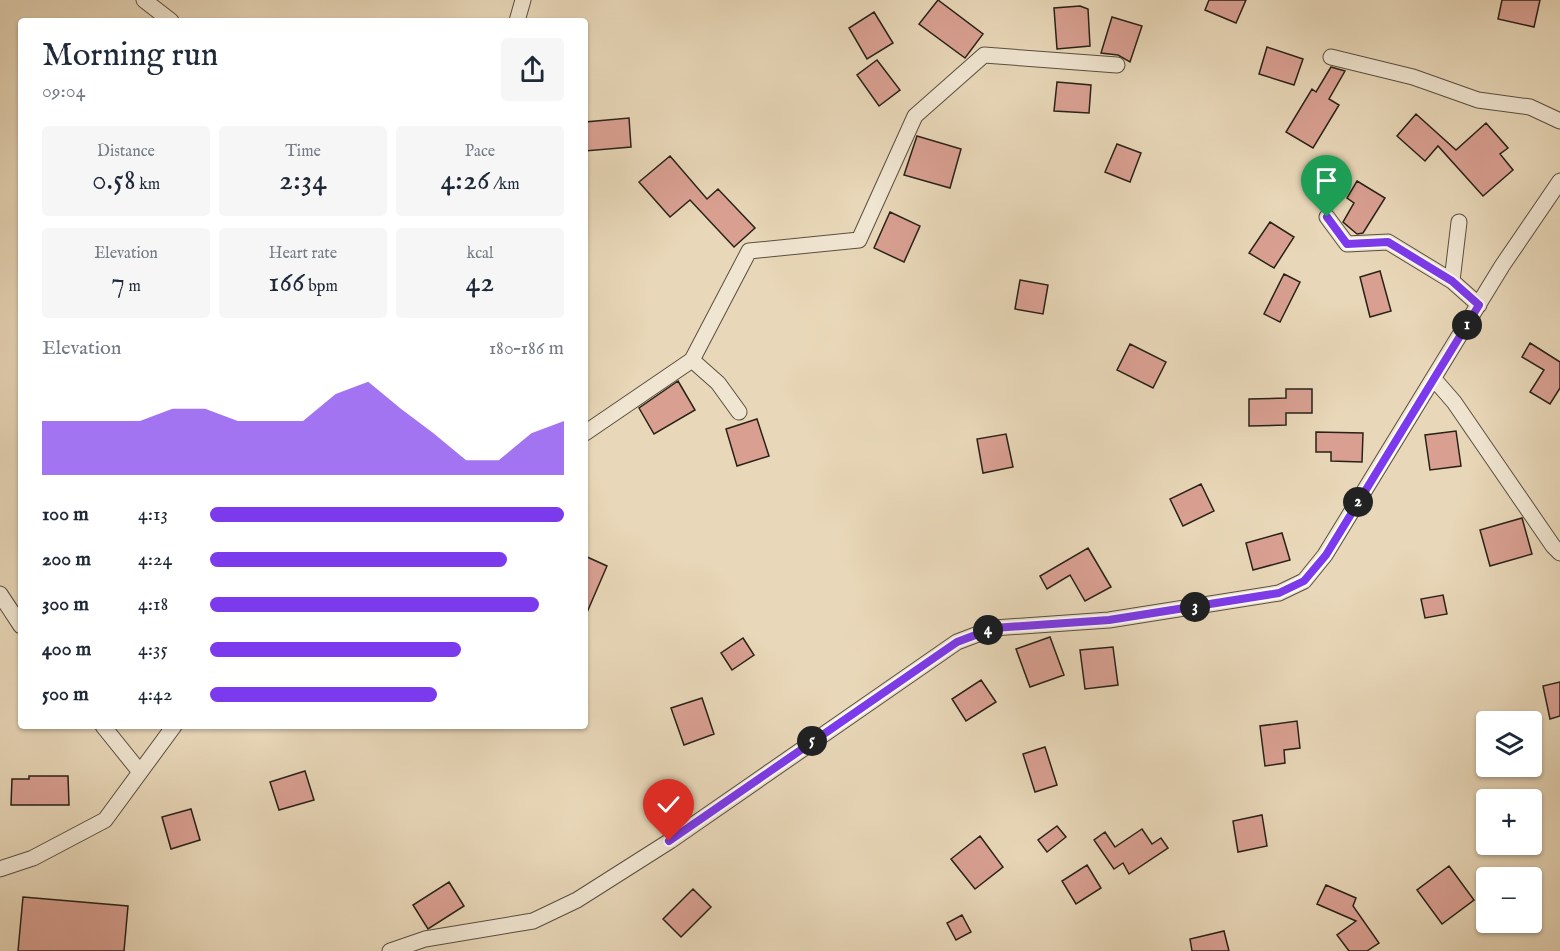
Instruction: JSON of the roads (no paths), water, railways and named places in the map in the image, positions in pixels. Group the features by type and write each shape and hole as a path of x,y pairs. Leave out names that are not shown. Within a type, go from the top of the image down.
{"street":[{"path":"144,0 167,18"},
{"path":"518,18 523,0"},
{"path":"588,431 692,360 749,251 859,240 915,116 984,55 1117,65"},
{"path":"1331,57 1413,77 1478,99 1530,107 1560,121"},
{"path":"390,951 424,939 533,921 577,900 669,841 957,642 994,628 1109,620 1279,593 1304,581 1326,555 1479,305 1560,181"},
{"path":"1327,217 1347,244 1388,242 1452,281 1479,305"},
{"path":"1452,281 1459,222"},
{"path":"692,360 718,383 739,412"},
{"path":"1434,379 1454,402 1552,546 1560,553"},
{"path":"0,594 18,621"},
{"path":"106,729 140,772"},
{"path":"0,869 33,858 105,820 172,729"}]}
